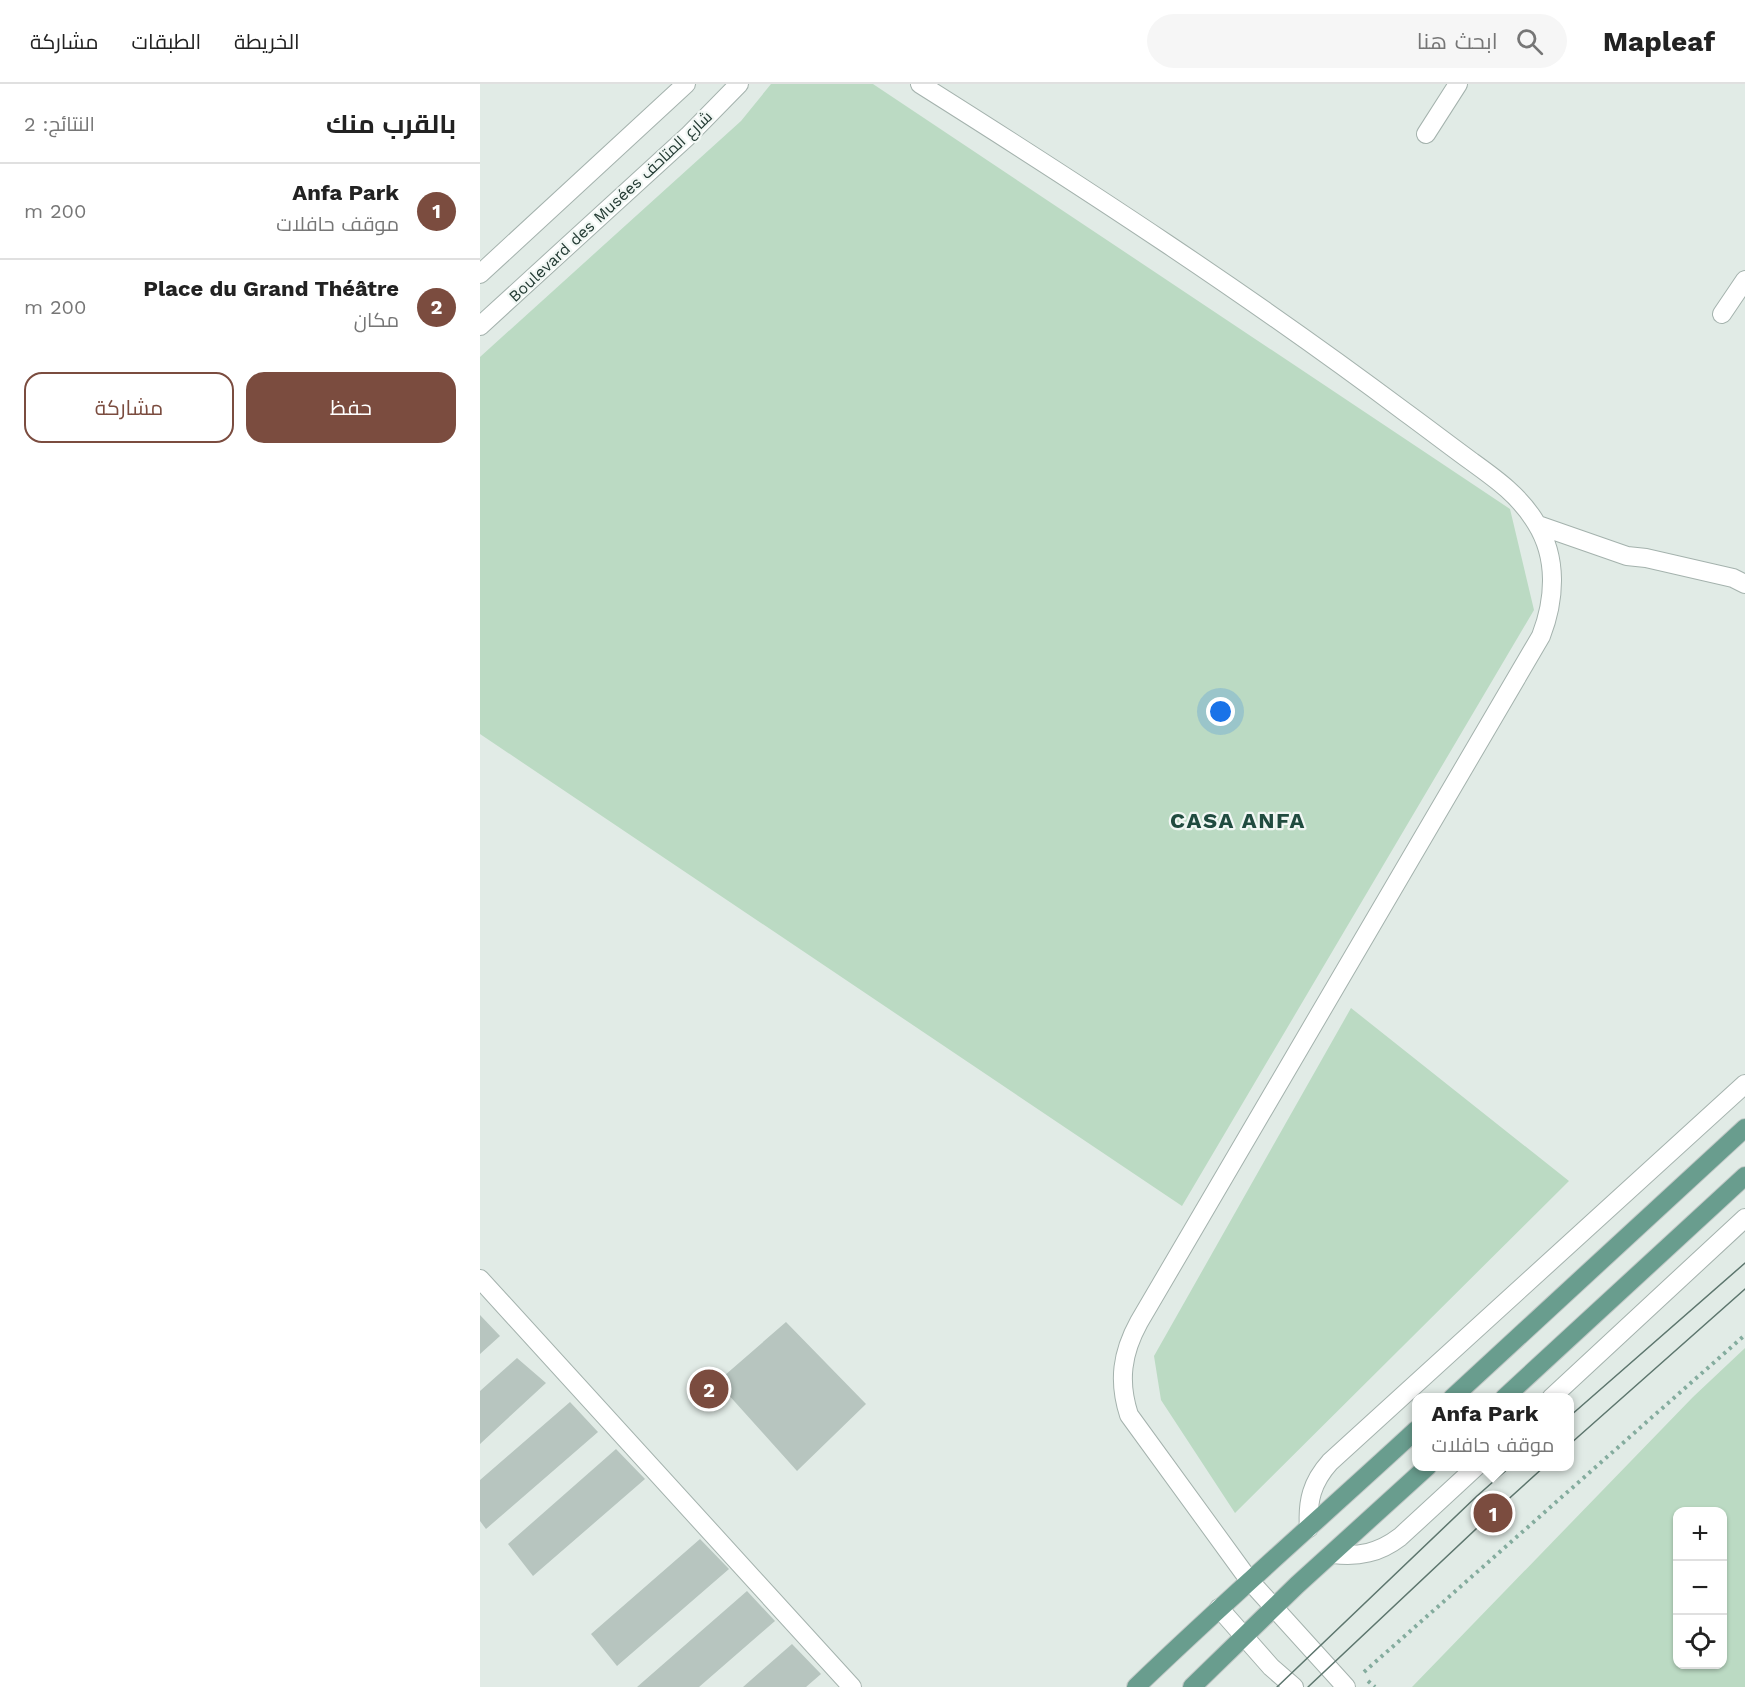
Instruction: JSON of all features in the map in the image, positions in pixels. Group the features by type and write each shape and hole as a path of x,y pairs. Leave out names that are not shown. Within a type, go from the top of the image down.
{"main road":[{"path":"1457,1393 1745,1128"},
{"path":"1509,1393 1745,1176"},
{"path":"1136,1687 1249,1580 1412,1434"},
{"path":"1192,1687 1273,1609 1424,1471"}],"street":[{"path":"480,274 686,84"},
{"name":"Boulevard des Musées شارع المتاحف","path":"480,326 688,136 739,84"},
{"path":"920,84 1148,231 1270,315 1500,482 1521,502 1538,525 1546,543 1553,580 1548,619 1541,636 1145,1312 1125,1352 1122,1384 1129,1415 1249,1580 1345,1687"},
{"path":"1426,134 1458,84"},
{"path":"1722,314 1745,280"},
{"path":"1538,525 1627,555 1733,578 1745,584"},
{"path":"1309,1528 1308,1514 1313,1485 1330,1462 1745,1084"},
{"path":"1556,1393 1745,1218"},
{"path":"480,1279 852,1687"},
{"path":"1333,1554 1362,1555 1389,1546 1473,1471"},
{"path":"1219,1608 1271,1667 1294,1687"}],"path":[{"path":"1345,1687 1745,1335"}],"green space":[{"path":"771,84 873,84 1510,509 1534,610 1182,1206 480,734 480,357 741,121"},
{"path":"1351,1008 1569,1181 1235,1513 1161,1400 1154,1356"},
{"path":"1745,1348 1745,1687 1412,1687 1693,1397"}],"building":[{"path":"480,1315 500,1336 480,1354"},
{"path":"786,1322 866,1404 797,1471 717,1382"},
{"path":"517,1358 546,1383 480,1444 480,1391"},
{"path":"570,1402 598,1432 486,1529 480,1521 480,1480"},
{"path":"616,1449 645,1479 533,1576 508,1544"},
{"path":"700,1539 729,1569 617,1666 591,1634"},
{"path":"747,1591 775,1621 699,1687 637,1687"},
{"path":"792,1644 821,1674 806,1687 743,1687"}],"tram line":[{"path":"1574,1413 1745,1263"},
{"path":"1574,1440 1745,1289"},
{"path":"1277,1687 1505,1471"},
{"path":"1308,1687 1539,1471"}],"place":[{"name":"Place du Grand Théâtre","path":"709,1389"},
{"name":"Anfa Park","path":"1493,1513"}],"district":[{"name":"CASA ANFA","path":"1238,820"}]}
